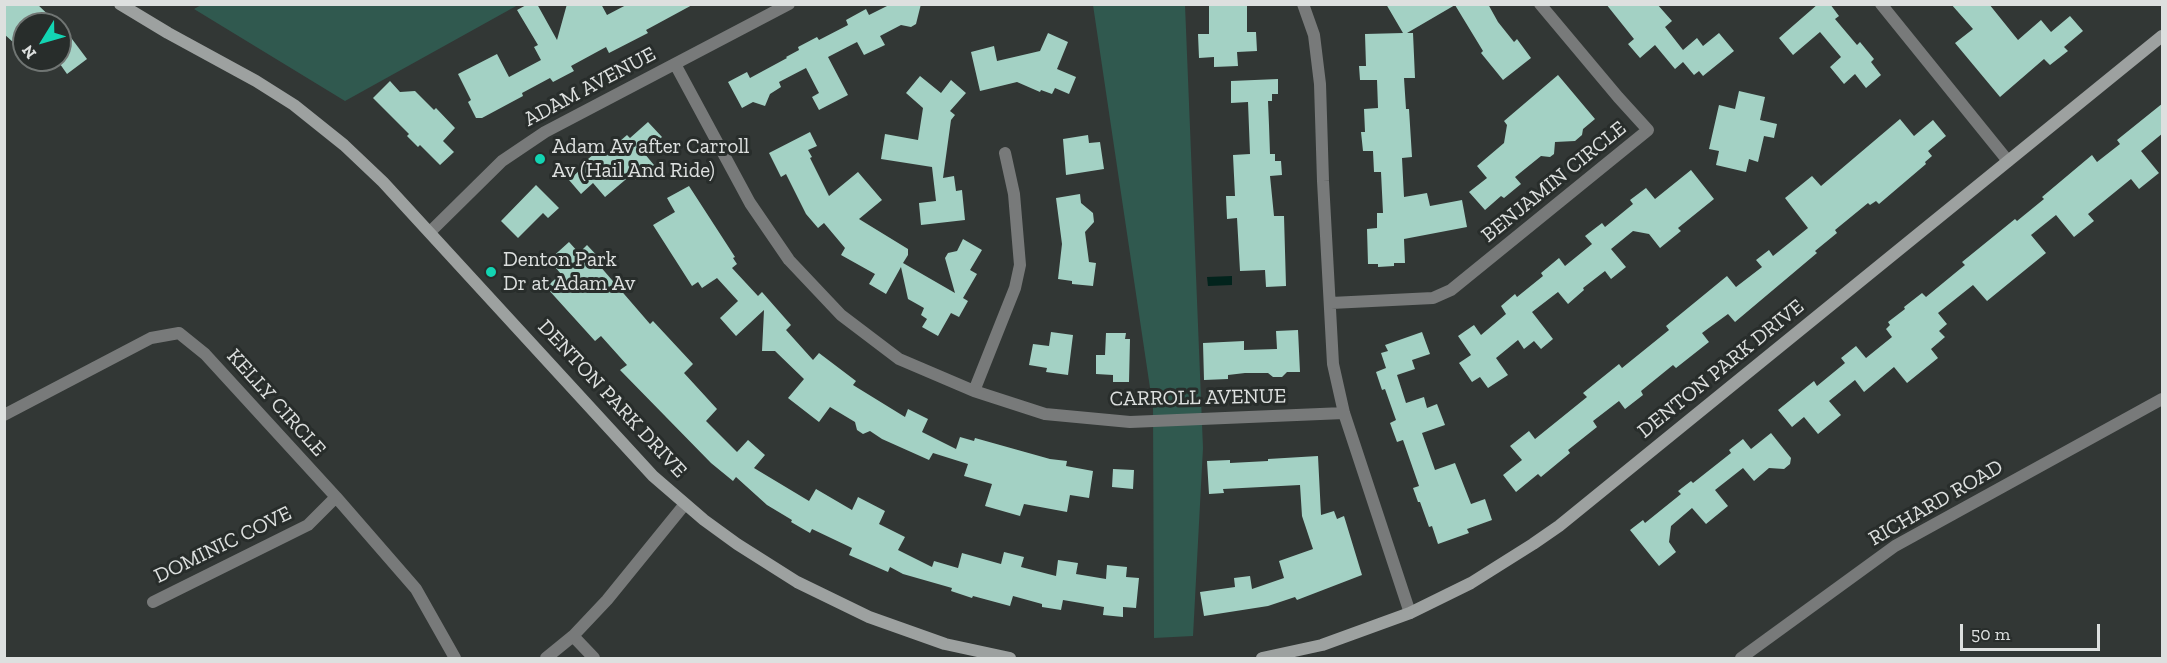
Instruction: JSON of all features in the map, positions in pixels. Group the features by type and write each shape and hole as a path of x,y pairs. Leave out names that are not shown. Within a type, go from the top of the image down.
{"main road":[{"name":"DENTON PARK DRIVE","path":"120,4 294,105 367,165 653,476 736,544 797,582 869,617 945,644 1010,658"},
{"name":"DENTON PARK DRIVE","path":"1262,658 1322,645 1410,613 1471,584 1559,526 2163,36"}],"street":[{"name":"ADAM AVENUE","path":"430,232 502,161 544,132 789,4"},
{"path":"1304,4 1314,35 1320,84 1333,364 1344,414 1410,613"},
{"name":"BENJAMIN CIRCLE","path":"1330,303 1432,298 1451,290 1648,130 1618,98 1540,4"},
{"path":"1881,4 2008,161"},
{"name":"CARROLL AVENUE","path":"675,64 750,203 789,260 841,315 899,359 974,391 1045,414 1130,422 1344,414"},
{"path":"974,391 1015,288 1020,265 1014,194 1005,153"},
{"name":"KELLY CIRCLE","path":"4,415 151,338 178,333 205,354 416,589 455,658"},
{"name":"RICHARD ROAD","path":"1741,658 1896,546 2163,399"},
{"name":"DOMINIC COVE","path":"153,602 308,525 336,498"},
{"path":"546,658 573,636 607,600 686,504"},
{"path":"573,636 594,658"}],"shaded area":[{"path":"203,4 518,5 345,101 194,9"},
{"path":"1093,5 1185,5 1203,448 1193,636 1154,638 1153,408"},
{"path":"1232,276 1232,285 1208,286 1207,277"}],"building":[{"path":"4,4 37,4 45,12 12,12 12,41 4,34"},
{"path":"528,4 537,4 557,40 567,4 601,4 607,15 628,4 694,4 646,30 648,33 609,53 606,47 571,66 574,71 553,82 550,78 522,93 523,96 482,118 476,118 468,102 471,100 458,74 497,54 509,77 541,60 534,47 538,45 517,10"},
{"path":"891,4 921,4 916,24 911,27 901,25 880,36 885,45 864,55 857,42 828,57 848,95 819,110 812,97 819,93 806,68 779,82 781,87 770,94 765,106 753,102 742,108 728,82 747,72 750,78 787,58 799,50 798,47 817,37 819,40 848,25 846,20 866,9 869,15"},
{"path":"1209,4 1247,4 1247,32 1256,32 1257,51 1237,52 1238,66 1214,67 1214,57 1199,58 1198,34 1209,34"},
{"path":"1386,4 1488,4 1498,22 1514,42 1517,39 1531,58 1503,80 1481,53 1483,51 1455,5 1407,33 1413,33 1415,78 1404,78 1406,109 1409,109 1412,157 1402,158 1404,197 1427,193 1430,206 1462,200 1467,227 1404,239 1405,263 1378,267 1378,264 1368,264 1367,229 1377,228 1377,213 1383,213 1381,172 1374,172 1373,151 1363,151 1361,132 1365,132 1364,109 1378,108 1377,80 1360,80 1359,66 1366,66 1365,34 1403,33"},
{"path":"1606,4 1657,4 1672,21 1665,27 1683,50 1697,38 1703,46 1719,33 1734,51 1703,76 1699,71 1694,75 1683,62 1675,69 1655,45 1640,58 1628,44 1634,39"},
{"path":"1818,4 1830,4 1839,16 1835,19 1857,45 1860,42 1874,59 1871,62 1881,75 1866,88 1855,74 1844,84 1830,67 1841,57 1820,32 1793,55 1779,38"},
{"path":"1951,4 1989,4 2018,40 2041,20 2051,32 2070,16 2083,31 2064,47 2068,51 2050,65 2044,59 2000,97 1955,43 1973,29"},
{"path":"1048,33 1068,42 1057,69 1076,77 1069,94 1055,88 1052,94 1041,90 1040,92 1017,82 980,91 971,52 994,46 997,61 1040,51"},
{"path":"72,39 87,59 72,70"},
{"path":"1558,75 1595,119 1583,129 1582,135 1575,141 1555,142 1554,154 1550,157 1541,156 1515,177 1521,184 1504,198 1501,196 1485,210 1469,192 1487,178 1477,166 1504,143 1507,125 1504,121"},
{"path":"920,76 941,93 951,80 966,93 950,111 955,115 951,120 943,178 954,176 956,191 962,190 965,220 921,225 919,203 936,201 932,167 881,159 885,134 918,140 923,108 906,93"},
{"path":"1278,79 1278,94 1272,94 1272,101 1268,101 1270,154 1275,154 1275,161 1281,161 1282,175 1270,176 1274,216 1284,216 1286,286 1266,287 1265,270 1240,271 1237,218 1227,219 1226,196 1235,196 1233,155 1250,154 1248,102 1231,103 1231,81"},
{"path":"390,81 400,92 415,91 455,128 443,141 454,152 440,165 420,145 418,147 407,136 409,134 373,98"},
{"path":"1739,91 1765,97 1760,120 1777,124 1774,138 1764,136 1758,162 1749,159 1746,172 1716,165 1719,151 1709,149 1719,105 1735,109"},
{"path":"2163,103 2163,133 2141,151 2159,173 2139,189 2131,179 2088,214 2094,221 2074,237 2056,215 2031,235 2046,253 1987,301 1973,285 1938,313 1947,324 1939,331 1945,337 1931,349 1938,358 1907,383 1894,367 1864,392 1855,380 1829,401 1841,415 1818,434 1804,417 1792,427 1778,410 1814,381 1817,386 1845,363 1841,358 1856,346 1866,358 1892,337 1886,329 1890,325 1888,322 1905,309 1904,307 1922,293 1926,297 1965,265 1962,262 2015,219 2017,221 2044,199 2042,197 2092,155 2097,162 2120,144 2117,140"},
{"path":"1900,119 1914,136 1933,120 1946,136 1928,151 1932,156 1925,162 1926,164 1879,204 1876,201 1870,205 1868,203 1835,230 1837,233 1815,251 1817,253 1735,322 1728,314 1702,333 1709,342 1676,368 1673,365 1641,391 1643,395 1625,409 1619,401 1593,421 1597,427 1568,450 1570,453 1541,477 1538,474 1516,492 1503,475 1522,460 1510,446 1529,431 1535,439 1587,397 1583,393 1619,364 1622,368 1669,330 1666,326 1727,276 1736,287 1762,267 1756,260 1769,250 1773,256 1808,228 1785,198 1812,176 1821,186"},
{"path":"648,122 662,137 644,153 654,165 636,180 631,175 605,197 593,183 581,194 569,180 590,161 588,159 600,149 605,154 627,135 630,138"},
{"path":"810,132 817,146 808,150 812,157 810,158 829,196 858,172 882,200 859,219 908,249 908,255 903,263 955,293 945,258 948,253 957,251 963,239 982,250 970,270 977,274 963,298 968,301 959,317 951,313 938,336 922,327 927,319 921,315 924,308 908,299 901,267 886,294 869,284 875,274 841,255 845,248 824,223 818,228 806,214 786,174 781,177 769,153"},
{"path":"1088,135 1089,143 1100,142 1104,169 1066,175 1063,139"},
{"path":"1691,170 1714,199 1678,228 1681,231 1660,248 1649,234 1633,231 1611,249 1626,267 1611,279 1605,271 1583,288 1584,290 1568,304 1558,292 1532,312 1553,339 1541,349 1534,341 1524,349 1518,340 1496,358 1508,375 1488,388 1480,377 1472,382 1459,363 1471,355 1458,336 1474,325 1481,335 1506,314 1501,306 1515,294 1517,297 1543,276 1541,273 1559,258 1565,266 1592,244 1585,236 1602,223 1605,227 1633,204 1630,200 1646,188 1655,199"},
{"path":"536,185 559,208 548,218 543,213 518,238 501,221"},
{"path":"689,186 735,257 733,258 737,264 732,268 758,296 762,292 791,325 786,330 813,360 819,353 856,381 853,385 905,417 908,409 928,419 922,432 956,449 960,437 974,441 975,438 1050,459 1067,461 1066,466 1093,471 1089,498 1070,495 1067,512 1024,504 1020,516 985,506 992,484 964,476 968,464 933,453 929,460 882,439 870,431 863,434 857,430 855,422 830,407 819,422 788,398 804,379 775,351 762,351 764,310 736,336 720,318 738,301 717,278 702,288 698,282 692,286 653,225 675,212 667,198"},
{"path":"1080,194 1081,203 1093,213 1094,222 1085,232 1089,262 1096,263 1093,286 1072,284 1072,281 1058,279 1062,244 1056,198"},
{"path":"569,242 579,253 587,245 603,262 599,265 650,324 653,321 693,364 684,373 717,409 706,421 737,452 748,440 765,455 754,468 809,501 816,489 852,510 858,497 885,511 879,524 905,537 898,550 932,567 934,561 958,568 962,553 1001,564 1004,552 1024,557 1021,567 1056,576 1058,560 1078,563 1076,574 1106,579 1107,565 1127,567 1126,577 1139,578 1136,608 1123,607 1123,617 1103,615 1104,607 1063,600 1061,610 1042,607 1042,604 1013,596 1010,606 973,596 972,598 951,591 952,588 903,574 890,567 888,572 849,555 852,548 812,529 810,533 791,522 792,520 767,505 736,477 733,481 711,463 620,370 627,365 601,336 595,341 546,287 561,274 549,260"},
{"path":"1298,330 1300,372 1287,372 1282,377 1273,377 1268,373 1245,373 1228,375 1228,379 1204,380 1203,343 1244,341 1244,350 1277,349 1276,331"},
{"path":"1051,332 1073,335 1068,375 1046,372 1047,368 1029,365 1033,344 1049,346"},
{"path":"1422,332 1430,354 1412,360 1415,369 1397,375 1406,403 1424,397 1427,408 1437,404 1445,425 1422,433 1435,470 1455,463 1471,504 1485,499 1492,520 1467,529 1469,533 1438,544 1432,526 1429,527 1420,502 1418,502 1413,488 1419,486 1403,440 1397,442 1390,423 1396,420 1376,372 1386,368 1381,353 1388,351 1385,345"},
{"path":"1106,333 1126,333 1125,339 1130,339 1129,382 1113,382 1113,375 1096,374 1096,355 1105,355"},
{"path":"1771,433 1791,458 1790,464 1784,469 1769,468 1754,481 1743,468 1715,490 1728,506 1706,524 1692,508 1671,526 1669,542 1676,552 1659,566 1630,530 1643,520 1645,523 1681,494 1678,491 1691,481 1693,483 1731,453 1729,450 1743,439 1751,449"},
{"path":"1318,456 1321,515 1334,511 1337,519 1344,516 1362,575 1297,600 1295,597 1268,606 1204,616 1200,592 1235,587 1234,578 1250,576 1252,589 1284,578 1279,561 1313,549 1302,516 1300,485 1223,489 1224,493 1209,494 1207,461 1230,460 1230,463"},
{"path":"1113,469 1134,470 1133,489 1112,487"}],"place":[{"name":"Adam Av after Carroll Av (Hail And Ride)","path":"540,159"},
{"name":"Denton Park Dr at Adam Av","path":"491,272"}]}
